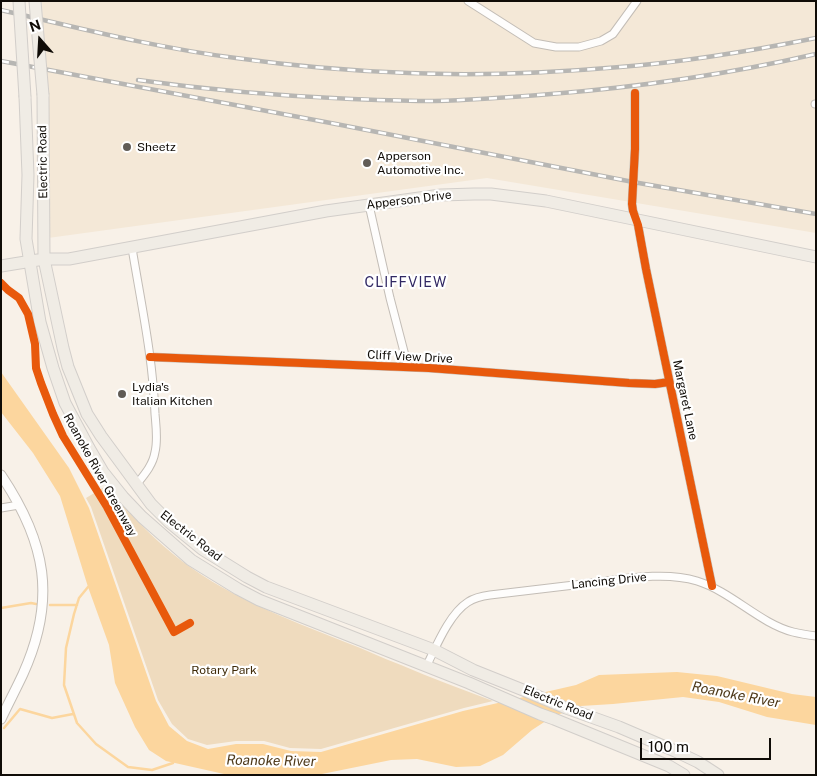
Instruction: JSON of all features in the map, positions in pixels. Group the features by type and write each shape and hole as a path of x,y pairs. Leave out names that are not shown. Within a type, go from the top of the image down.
{"main road":[{"name":"Electric Road","path":"19,1 28,176 26,239 40,322 65,403 103,472 123,497 154,529 191,560 259,600 469,683 669,766 684,775"},
{"name":"Electric Road","path":"35,1 43,95 44,259 63,348 68,367 87,414 151,504 202,549 247,577 434,650 473,670 566,708 619,727 698,762 718,775"},
{"name":"Apperson Drive","path":"1,266 44,259 69,259 326,211 440,195 491,194 546,202 816,256"}],"street":[{"path":"468,1 534,43 579,47 602,41 613,34 637,1"},
{"name":"Margaret Lane","path":"635,93 635,149 632,204 712,586"},
{"path":"369,205 408,368"},
{"path":"132,248 150,357 155,400 156,441 152,462 136,485"},
{"name":"Cliff View Drive","path":"150,357 408,368 629,383 655,384 669,382"},
{"path":"1,475 19,505 33,536 42,574 43,599 40,625 24,673 4,706 1,719"},
{"path":"1,508 19,505"},
{"name":"Lancing Drive","path":"426,667 453,617 460,608 478,597 605,581 664,576 695,580 712,586 776,625 792,632 816,636"}],"shaded area":[{"path":"42,1 816,1 816,233 487,178 48,238"}],"green space":[{"name":"Rotary Park","path":"106,486 138,521 173,554 192,569 234,594 300,624 493,701 321,749 290,748 264,741 236,741 207,745 188,739 172,724 158,700 91,507 86,498"}],"water":[{"name":"Roanoke River","path":"1,372 69,468 89,508 156,701 169,726 187,741 208,749 236,744 263,744 291,751 321,752 463,711 576,685 599,675 677,672 717,676 792,694 816,697 816,725 767,717 719,702 683,697 581,706 552,717 532,730 503,755 480,766 456,767 417,759 391,760 317,775 235,775 166,761 149,750 135,727 115,683 109,645 88,587 60,496 33,453 1,412"}],"waterway":[{"path":"91,586 79,598 66,648 64,685 77,723 96,744 128,767 152,770 173,762"},
{"path":"1,608 31,603 36,604"},
{"path":"50,605 77,605"},
{"path":"4,728 20,709 52,718 73,714"}],"railway":[{"path":"1,10 118,37 206,54 300,66 409,73 514,73 620,67 718,56 816,38"},
{"path":"138,80 218,90 298,96 449,101 551,94 651,84 717,74 816,54"},
{"path":"1,61 633,182 816,214"}],"cycle path":[{"path":"635,93 633,211 638,225 712,586"},
{"name":"Roanoke River Greenway","path":"1,283 19,298 28,314 35,344 36,368 63,436 107,507 174,632 190,623"},
{"path":"150,357 429,368 629,383 655,384 669,382"}],"place":[{"name":"Sheetz","path":"127,147"},
{"name":"Apperson Automotive Inc.","path":"367,163"},
{"name":"Lydia's Italian Kitchen","path":"122,394"}],"district":[{"name":"CLIFFVIEW","path":"406,283"}]}
